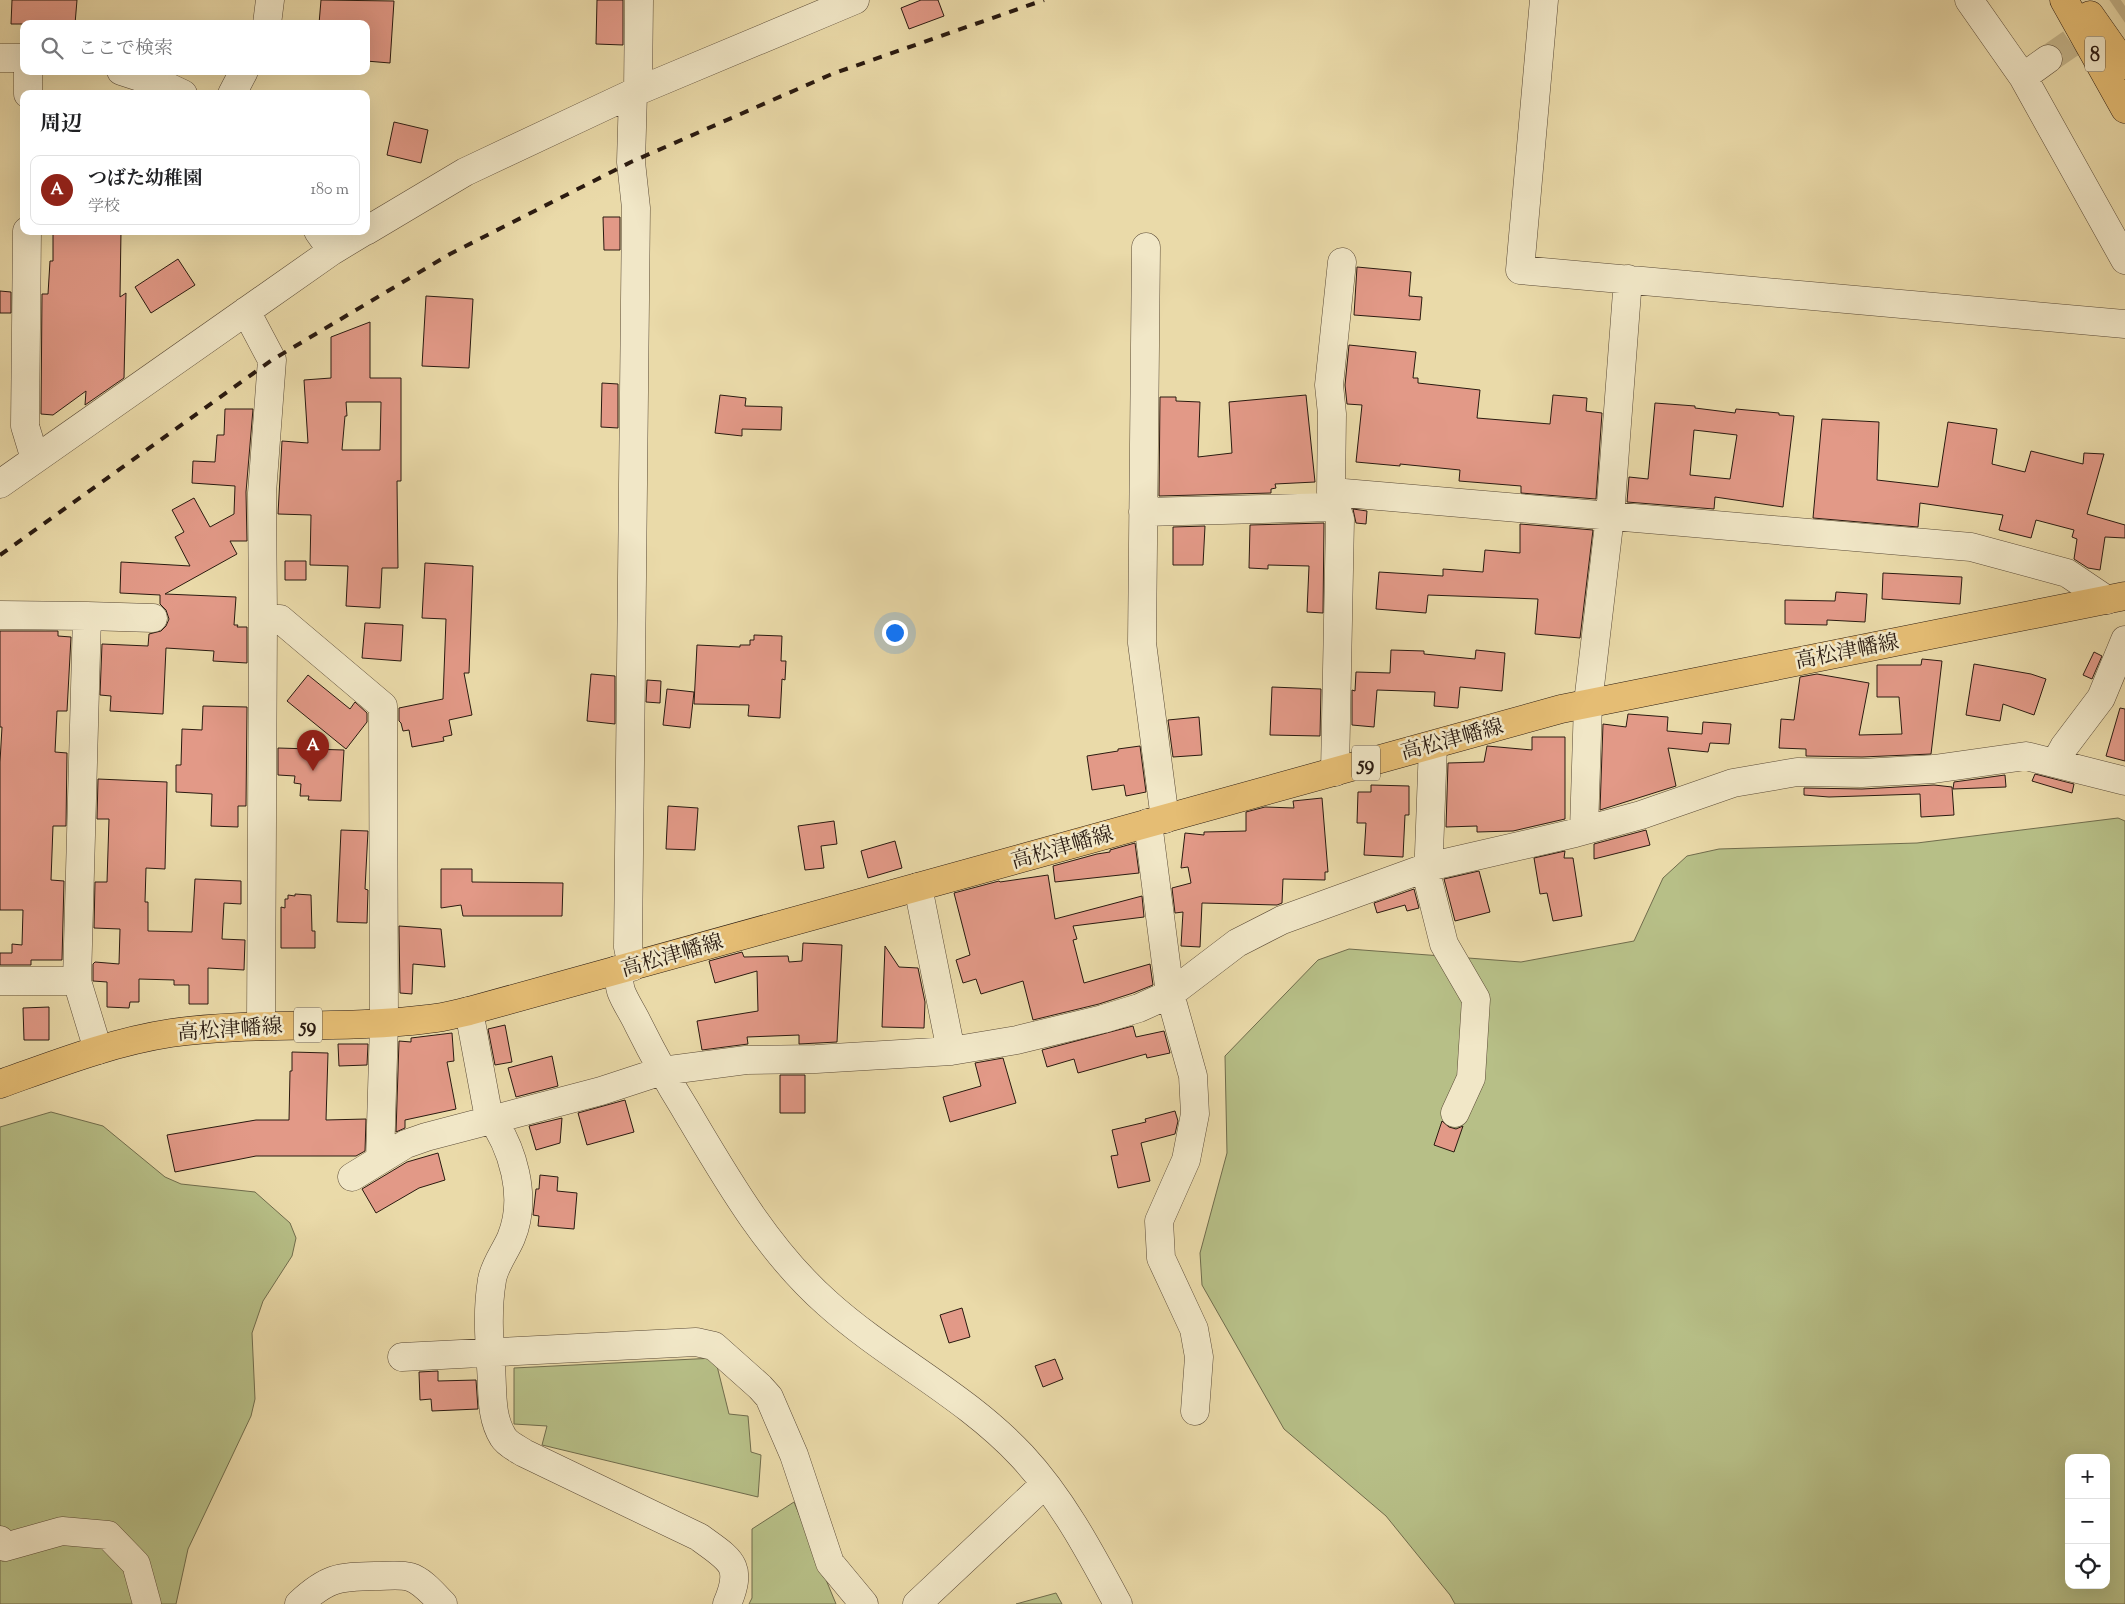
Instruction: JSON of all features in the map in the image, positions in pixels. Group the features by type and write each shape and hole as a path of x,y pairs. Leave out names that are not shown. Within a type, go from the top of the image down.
{"main road":[{"name":"8","path":"2064,0 2125,109"},
{"name":"8","path":"2080,0 2125,65"},
{"name":"8","path":"2104,0 2125,32"},
{"name":"高松津幡線","path":"0,1084 98,1050 170,1033 261,1026 384,1023 429,1019 469,1011 1588,703 2116,598"}],"street":[{"path":"268,20 270,0"},
{"path":"639,0 636,92 631,162 636,208 628,946 621,991 662,1071 737,1196 799,1277 868,1338 968,1408 1022,1456 1045,1484 1085,1542 1118,1604"},
{"path":"370,229 465,172 636,92 855,0"},
{"path":"1544,0 1520,270 2125,324"},
{"path":"1969,0 2023,77 2125,260"},
{"path":"0,58 20,58"},
{"path":"2023,77 2048,59"},
{"path":"28,75 28,90"},
{"path":"133,75 174,90"},
{"path":"234,90 242,75"},
{"path":"27,235 25,426 35,459"},
{"path":"0,484 246,312 325,241 350,235"},
{"path":"1146,247 1142,643 1170,994 1193,1076 1195,1114 1186,1160 1159,1220 1161,1258 1194,1329 1199,1357 1195,1411"},
{"path":"1335,772 1340,519 1331,492 1332,414 1329,385 1342,262"},
{"path":"1584,830 1588,703 1610,516 1628,280"},
{"path":"246,312 272,360 262,492 261,1026"},
{"path":"1336,507 1344,493 1971,547 2067,573 2116,598"},
{"path":"1143,512 1336,507"},
{"path":"0,615 153,618"},
{"path":"87,616 77,981 98,1050"},
{"path":"263,619 280,619 383,706 384,1023 380,1159"},
{"path":"2055,763 2064,747 2100,698 2125,640"},
{"path":"1433,745 1428,880 1444,944 1476,999 1471,1078 1455,1113"},
{"path":"352,1177 406,1144 426,1137 602,1090 662,1071 746,1060 816,1059 951,1051 1017,1040 1103,1019 1139,1008 1170,994 1237,943 1282,920 1428,866 1584,830 1650,812 1733,783 1797,772 1862,773 1934,768 2026,756 2125,781"},
{"path":"918,887 951,1051"},
{"path":"0,981 77,981"},
{"path":"469,1011 488,1112 513,1163 519,1191 517,1220 492,1277 488,1319 494,1418 504,1439 524,1454 699,1537 718,1551 732,1564 736,1576 727,1604"},
{"path":"402,1357 696,1342 714,1346 760,1387 768,1397 794,1455 830,1563 864,1604"},
{"path":"917,1604 1045,1484"},
{"path":"0,1540 5,1547 62,1531 108,1535 136,1564 147,1604"},
{"path":"299,1604 313,1591 327,1582 340,1577 397,1576 411,1577 423,1584 443,1604"}],"green space":[{"path":"2118,818 2125,821 2125,1604 1455,1604 1450,1595 1386,1516 1284,1429 1202,1285 1200,1253 1227,1153 1225,1056 1318,960 1349,949 1521,962 1634,941 1663,878 1687,856 1719,849 1917,843"},
{"path":"51,1112 103,1126 165,1177 181,1184 255,1192 290,1223 296,1238 292,1256 263,1301 252,1333 255,1399 251,1416 188,1549 176,1604 0,1604 0,1127"},
{"path":"715,1358 729,1414 748,1416 751,1452 761,1455 758,1497 542,1445 547,1426 514,1424 514,1368"},
{"path":"794,1502 836,1604 749,1604 752,1598 752,1529"},
{"path":"1056,1593 1062,1604 1016,1604"}],"building":[{"path":"12,0 77,0 75,20 20,20 20,24 11,24"},
{"path":"321,0 394,1 390,63 370,61 370,20 319,20"},
{"path":"597,0 623,0 623,45 596,44"},
{"path":"921,0 938,0 944,16 909,29 901,8"},
{"path":"394,122 428,130 421,163 387,155"},
{"path":"603,217 620,217 620,250 604,250"},
{"path":"53,235 121,235 120,297 126,293 124,378 85,405 86,391 53,415 41,414 42,294 48,294 50,261 53,261"},
{"path":"178,259 195,285 151,313 135,287"},
{"path":"1357,267 1411,272 1409,296 1422,297 1420,320 1354,315"},
{"path":"0,291 11,292 11,313 0,313"},
{"path":"426,296 473,299 469,368 422,366"},
{"path":"370,322 370,378 401,378 401,481 397,481 398,568 382,568 380,608 346,606 348,566 310,565 311,515 278,514 282,441 308,443 304,380 331,378 331,337","holes":["346,402 381,402 380,450 342,450 345,416 347,416"]},
{"path":"1349,345 1416,352 1413,378 1418,378 1418,383 1480,390 1477,418 1550,424 1553,395 1587,398 1586,411 1602,413 1596,499 1521,493 1521,486 1459,481 1460,470 1356,462 1362,405 1347,404 1345,385"},
{"path":"602,383 618,384 618,428 601,427"},
{"path":"720,395 746,398 745,406 782,407 781,430 742,429 742,436 715,433"},
{"path":"1306,395 1315,482 1275,484 1276,488 1271,489 1271,493 1159,496 1160,397 1176,397 1176,401 1200,402 1198,457 1232,453 1229,402"},
{"path":"1655,403 1695,406 1695,408 1735,413 1736,409 1794,416 1783,507 1715,497 1714,509 1627,502 1629,477 1648,479","holes":["1694,430 1737,435 1730,479 1690,475"]},
{"path":"225,409 253,409 246,492 247,541 230,541 237,554 165,594 236,597 234,625 238,625 237,627 247,627 247,663 213,661 214,651 166,648 163,714 110,711 111,696 100,695 102,644 148,646 149,634 161,631 169,619 166,610 160,604 160,595 120,593 121,562 190,566 175,537 184,532 172,510 194,498 210,527 234,514 235,486 192,483 193,461 215,462 217,435 224,435"},
{"path":"1822,419 1879,422 1877,480 1938,487 1948,422 1997,429 1992,464 2025,472 2031,451 2083,464 2084,453 2104,454 2087,514 2125,525 2125,538 2105,537 2100,570 2088,568 2074,559 2077,539 2072,537 2074,530 2036,520 2031,538 1999,530 2003,515 1920,503 1918,527 1813,518"},
{"path":"1353,509 1367,511 1366,524 1356,523"},
{"path":"1324,523 1323,613 1307,612 1309,566 1268,565 1268,569 1249,568 1250,525"},
{"path":"1520,524 1593,530 1580,638 1535,634 1538,599 1428,595 1426,613 1376,609 1379,572 1443,576 1443,569 1483,572 1485,550 1520,553"},
{"path":"1205,526 1203,565 1173,565 1173,527"},
{"path":"285,561 306,561 306,580 285,580"},
{"path":"425,563 473,566 469,673 464,673 472,715 449,720 452,735 443,737 444,741 412,747 409,730 403,731 399,721 399,708 443,699 446,619 422,618"},
{"path":"1883,573 1962,577 1960,604 1882,599"},
{"path":"1836,592 1867,594 1865,622 1827,620 1827,625 1785,624 1785,600 1835,601"},
{"path":"365,623 403,625 401,661 362,658"},
{"path":"0,631 58,631 58,636 71,637 67,711 57,711 55,752 67,753 66,826 53,826 51,880 64,881 62,960 31,960 31,965 0,965 0,953 12,953 12,944 22,945 23,910 0,910 0,762 2,727 0,727"},
{"path":"754,635 782,636 781,661 786,661 785,680 782,679 780,718 748,716 749,705 694,704 697,645 740,647 740,645 750,645 750,640 754,640"},
{"path":"1391,650 1424,651 1424,654 1475,659 1476,650 1505,653 1502,691 1460,687 1458,708 1434,706 1435,692 1377,690 1374,727 1352,725 1352,690 1355,691 1356,672 1390,673"},
{"path":"2094,652 2102,656 2092,679 2083,675"},
{"path":"1922,659 1942,661 1931,754 1862,757 1806,756 1806,749 1779,748 1781,719 1794,720 1800,677 1817,674 1869,683 1859,735 1902,734 1899,697 1877,697 1877,665 1921,665"},
{"path":"1974,664 2031,674 2046,679 2034,715 2003,704 2000,721 1966,715"},
{"path":"591,674 615,676 615,724 587,721"},
{"path":"308,675 350,709 355,702 367,713 367,722 346,749 287,701"},
{"path":"647,680 661,681 660,703 646,702"},
{"path":"1272,687 1321,689 1320,736 1270,735"},
{"path":"667,689 694,692 690,728 663,725"},
{"path":"203,706 247,707 246,806 238,806 238,827 211,826 212,794 176,792 176,765 181,765 182,729 202,730"},
{"path":"2120,708 2125,709 2125,761 2106,756"},
{"path":"1628,714 1668,717 1667,731 1702,734 1703,722 1731,724 1729,744 1710,743 1708,752 1668,748 1676,786 1600,810 1603,724 1626,727"},
{"path":"1199,717 1202,755 1173,757 1168,720"},
{"path":"1532,737 1565,737 1565,819 1513,831 1477,832 1477,826 1446,827 1448,763 1484,762 1487,746 1532,750"},
{"path":"1140,746 1146,792 1126,796 1124,785 1092,790 1087,756"},
{"path":"278,748 344,750 341,801 308,800 309,796 300,796 301,784 294,783 295,776 278,775"},
{"path":"2035,774 2074,784 2072,793 2032,781"},
{"path":"2005,775 2006,787 1953,789 1954,782"},
{"path":"98,779 167,782 165,869 146,868 145,902 148,902 148,931 192,932 195,879 241,881 241,904 224,903 222,939 245,940 244,970 208,968 208,1004 189,1004 189,985 174,985 174,980 139,979 139,1002 130,1002 129,1008 107,1007 107,982 93,981 93,964 95,962 119,964 120,929 94,928 95,882 107,882 109,819 97,819"},
{"path":"1371,785 1409,786 1409,815 1405,815 1403,857 1364,855 1366,823 1357,823 1358,792 1371,792"},
{"path":"1934,785 1952,787 1954,815 1921,817 1920,794 1829,797 1804,795 1804,788 1862,789"},
{"path":"1322,798 1328,872 1325,872 1325,880 1283,879 1282,903 1277,905 1202,903 1200,947 1181,946 1183,912 1175,913 1172,888 1191,883 1188,867 1181,868 1185,833 1204,835 1204,832 1246,831 1246,812 1265,807 1294,808 1293,801"},
{"path":"668,806 698,808 695,850 666,849"},
{"path":"834,821 837,844 821,846 824,868 805,870 798,826"},
{"path":"341,830 368,831 365,889 368,890 367,923 337,922"},
{"path":"1646,830 1650,845 1594,859 1594,844"},
{"path":"895,841 902,868 868,878 861,851"},
{"path":"1135,843 1139,873 1055,882 1053,866 1110,852 1110,850"},
{"path":"1565,851 1564,858 1573,858 1582,916 1553,921 1547,893 1540,894 1534,858"},
{"path":"441,869 472,869 472,882 563,883 562,916 463,916 461,905 441,908"},
{"path":"1479,871 1490,912 1455,921 1444,879"},
{"path":"1048,875 1055,919 1142,896 1144,917 1073,926 1077,939 1073,940 1084,983 1150,964 1153,985 1099,1004 1033,1020 1023,981 981,994 976,979 963,983 956,960 970,955 954,893 999,881"},
{"path":"1414,889 1419,908 1407,911 1405,905 1377,913 1374,903"},
{"path":"295,894 311,895 312,931 315,931 315,948 281,948 281,907 285,908 285,899 288,899 288,895 295,896"},
{"path":"399,926 441,929 445,967 413,964 412,994 400,993"},
{"path":"803,943 842,945 837,1042 799,1044 799,1035 747,1037 748,1044 702,1050 697,1021 758,1011 757,971 715,983 709,961 742,952 744,957 788,956 789,962 802,961"},
{"path":"885,946 899,967 918,968 925,1002 924,1028 882,1027"},
{"path":"49,1007 49,1040 24,1040 23,1008"},
{"path":"505,1025 512,1062 495,1065 488,1029"},
{"path":"1133,1026 1136,1037 1164,1031 1170,1053 1147,1058 1146,1054 1078,1073 1074,1059 1047,1067 1042,1050"},
{"path":"452,1033 454,1061 447,1062 456,1109 405,1120 405,1128 396,1132 399,1041 411,1042 411,1038"},
{"path":"338,1044 368,1044 367,1065 339,1066"},
{"path":"292,1052 328,1053 326,1120 366,1119 365,1151 356,1156 256,1156 175,1172 167,1135 256,1120 289,1120"},
{"path":"552,1056 558,1086 516,1097 508,1068"},
{"path":"1003,1058 1016,1103 950,1122 943,1097 981,1086 975,1063"},
{"path":"780,1075 805,1075 805,1113 780,1113"},
{"path":"625,1100 634,1132 587,1145 578,1113"},
{"path":"1175,1111 1178,1121 1175,1134 1141,1143 1150,1181 1118,1188 1111,1156 1118,1155 1112,1130 1146,1122 1145,1119"},
{"path":"562,1118 560,1143 536,1150 529,1126"},
{"path":"1442,1121 1449,1127 1456,1129 1463,1126 1454,1152 1434,1145"},
{"path":"438,1153 445,1180 419,1188 376,1213 362,1189 407,1162"},
{"path":"540,1175 558,1177 557,1191 577,1193 574,1229 538,1226 539,1216 533,1215 536,1189 539,1189"},
{"path":"962,1308 970,1337 949,1343 940,1315"},
{"path":"1055,1359 1063,1379 1043,1387 1035,1366"},
{"path":"438,1371 438,1381 476,1380 478,1409 432,1411 431,1399 420,1400 419,1372"}],"tunnel":[{"path":"2048,59 2125,6"}],"railway":[{"path":"0,555 272,360 450,254 631,162 832,74 1044,0"}],"place":[{"name":"つばた幼稚園","path":"313,771"}]}
